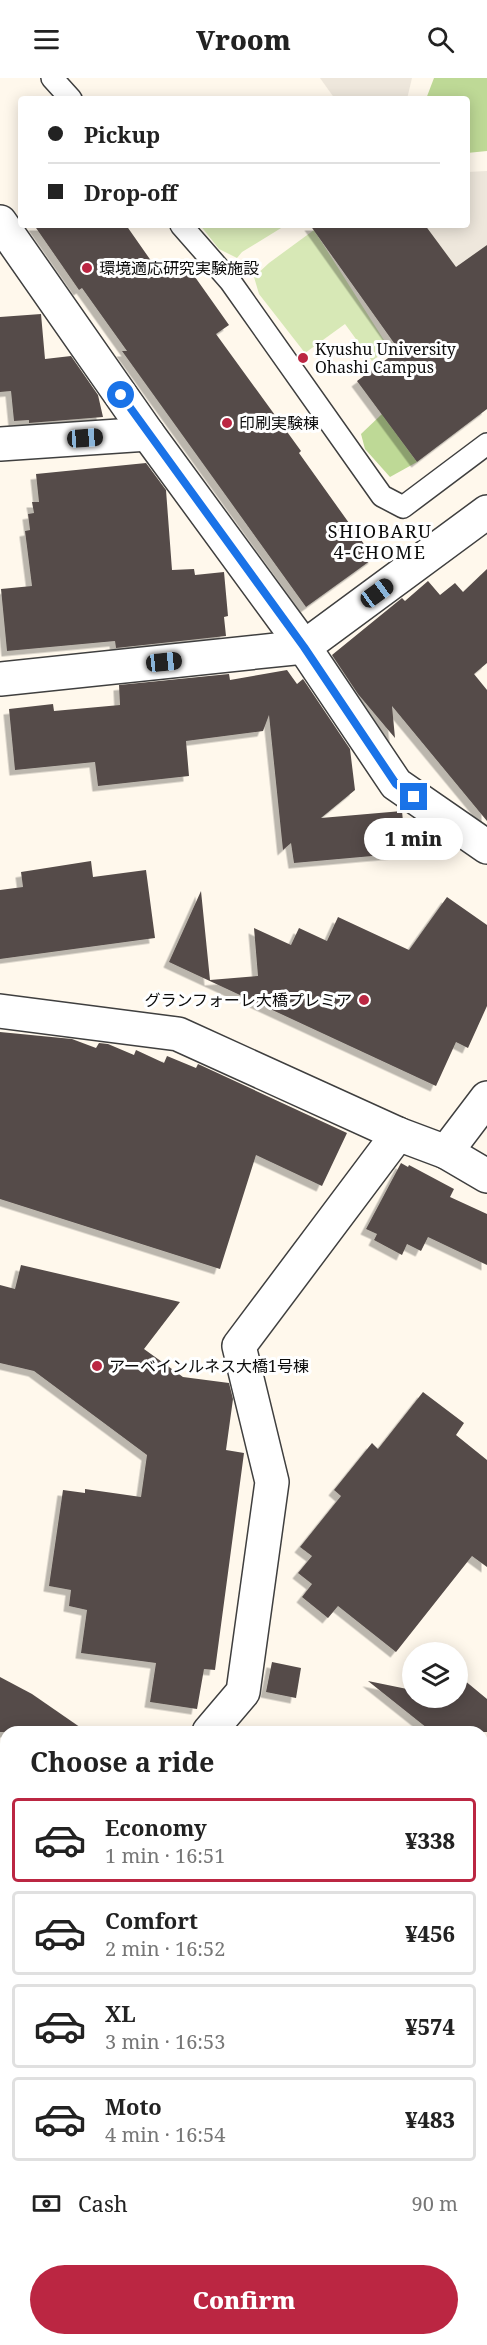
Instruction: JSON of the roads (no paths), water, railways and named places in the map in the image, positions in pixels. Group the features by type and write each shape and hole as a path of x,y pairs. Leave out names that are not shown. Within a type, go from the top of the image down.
{"street":[{"path":"0,222 148,434 304,647 396,784 487,847"},
{"path":"0,444 148,434"},
{"path":"0,679 304,647 487,512"},
{"path":"0,1011 178,1034 398,1134 446,1152 487,1176"},
{"path":"446,1152 487,1098"},
{"path":"214,1726 243,1692 272,1482 239,1346 398,1134"}],"lane":[{"path":"52,78 68,96"},
{"path":"184,228 230,281 382,496 403,507 487,444"}],"place":[{"name":"環境適応研究実験施設","path":"87,268"},
{"name":"Kyushu University Ohashi Campus","path":"303,358"},
{"name":"印刷実験棟","path":"227,423"},
{"name":"グランフォーレ大橋プレミア","path":"364,1000"},
{"name":"アーベインルネス大橋1号棟","path":"97,1366"}],"district":[{"name":"SHIOBARU 4-CHOME","path":"380,541"}]}
